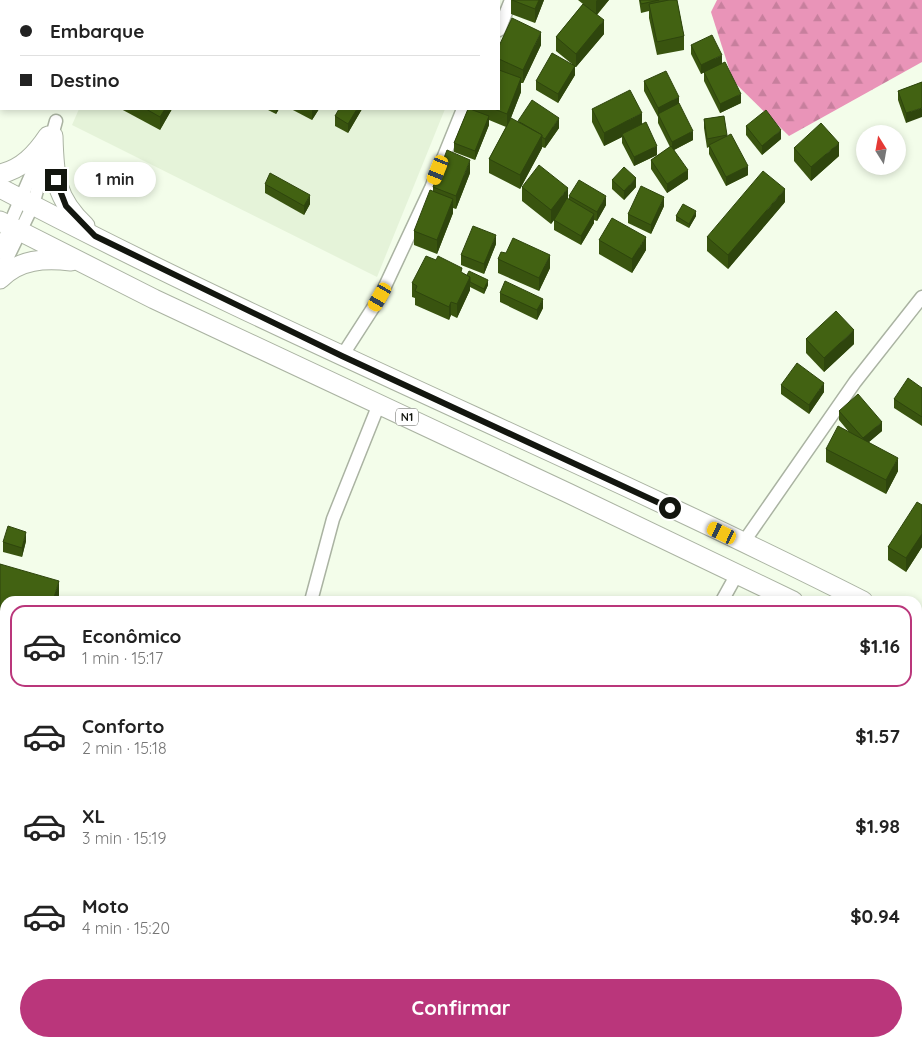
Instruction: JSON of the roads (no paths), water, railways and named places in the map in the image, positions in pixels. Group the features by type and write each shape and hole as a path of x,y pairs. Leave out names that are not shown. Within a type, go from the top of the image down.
{"main road":[{"path":"0,174 16,168 29,159 54,126"},
{"path":"54,126 54,170 60,196 75,217 95,236"},
{"name":"N1","path":"0,188 342,356 582,466 852,596"},
{"name":"N1","path":"10,226 162,303 782,596"},
{"path":"0,280 20,265 42,259 82,262"}],"street":[{"path":"500,28 511,0"},
{"path":"342,356 380,297 431,188 463,110"},
{"path":"0,253 10,226 27,202 54,126"},
{"path":"0,274 10,226"},
{"path":"743,543 856,382 922,297"},
{"path":"312,596 333,519 378,404"},
{"path":"725,596 737,574"}]}
